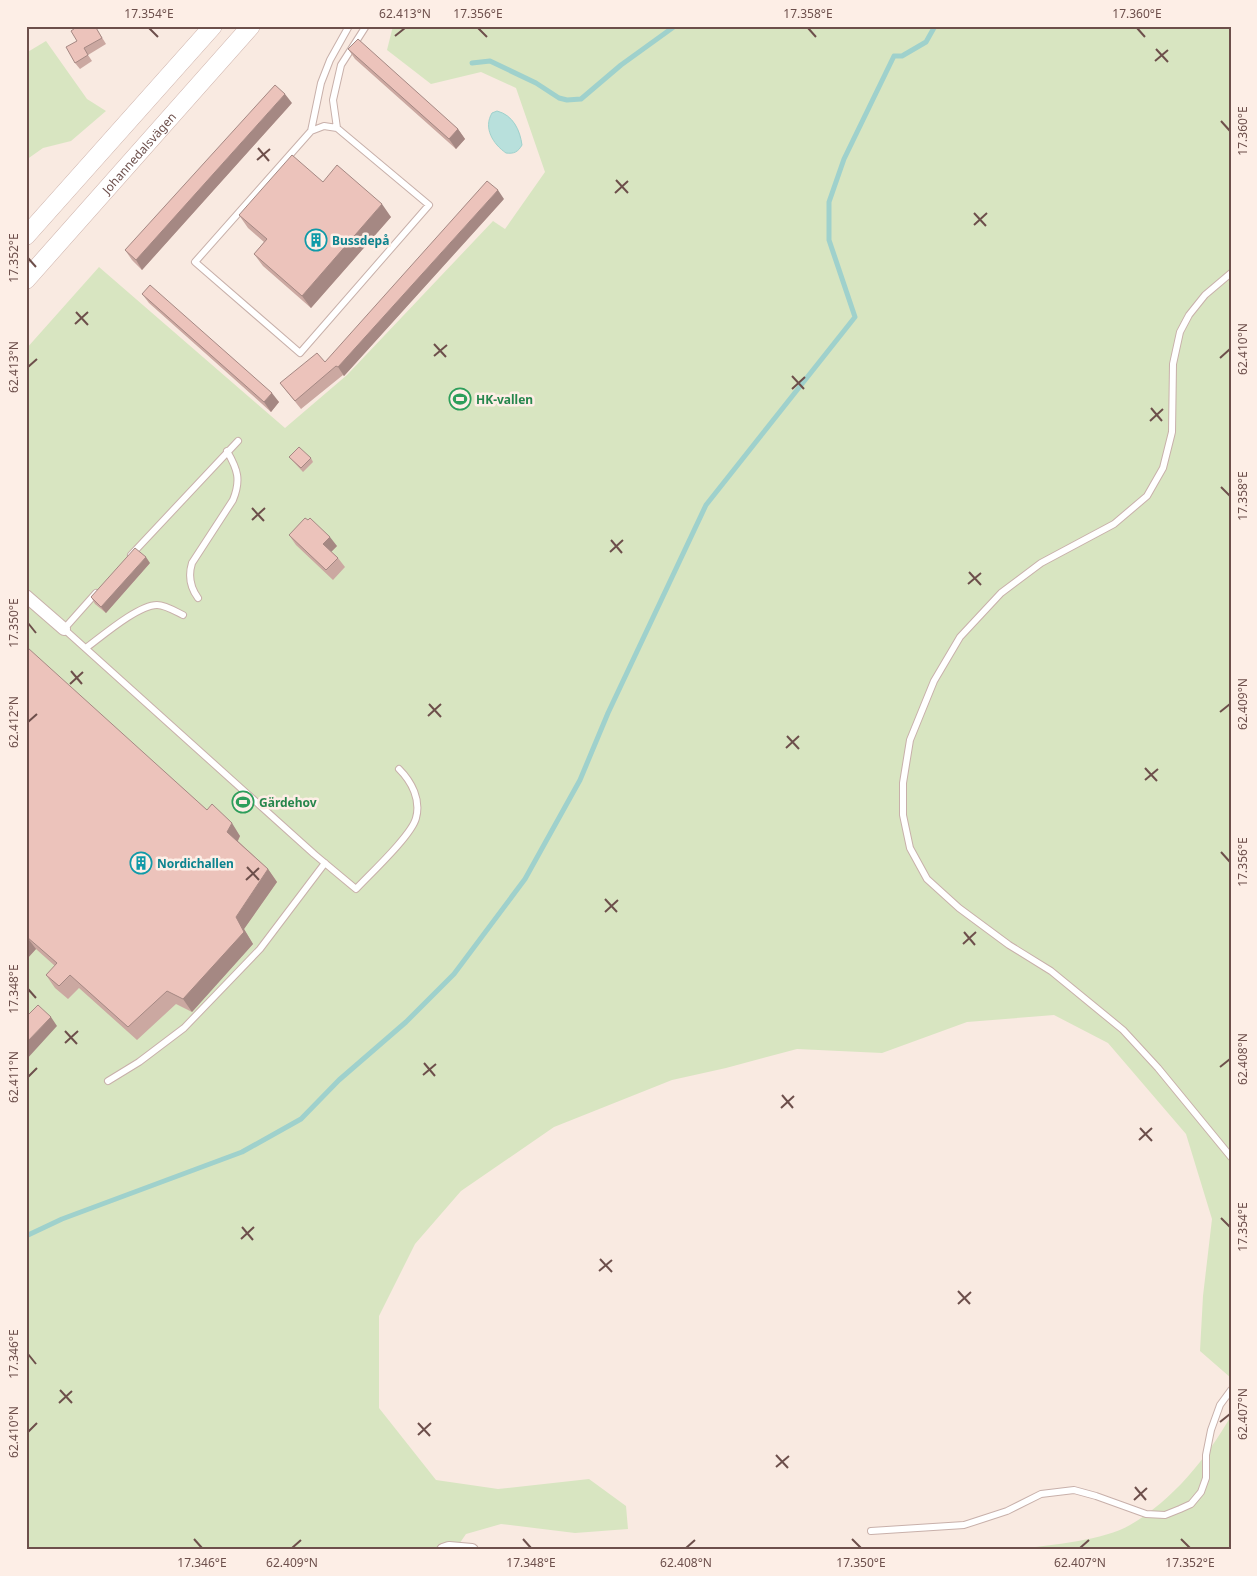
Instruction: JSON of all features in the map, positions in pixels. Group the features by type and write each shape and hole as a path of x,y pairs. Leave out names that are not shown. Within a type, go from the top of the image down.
{"main road":[{"path":"26,236 213,26"},
{"name":"Johannedalsvägen","path":"26,280 251,26"}],"street":[{"path":"26,596 64,628"},
{"path":"443,1550 449,1548 472,1550"}],"lane":[{"path":"311,131 321,83 330,60 349,26"},
{"path":"337,128 332,100 341,65 366,26"},
{"path":"324,126 337,128 429,205 300,353 194,262 311,131 324,126"},
{"path":"1231,273 1205,295 1188,316 1180,332 1173,364 1172,432 1163,468 1147,496 1114,524 1041,563 1001,593 960,638 934,681 910,740 903,783 903,814 910,848 927,879 959,908 1051,971 1123,1030 1158,1068 1231,1157"},
{"path":"129,557 238,440"},
{"path":"198,598 192,591 189,572 192,563 237,491 239,480 236,467 228,451"},
{"path":"103,585 64,628 356,889 403,840 416,820 418,804 414,790 399,770"},
{"path":"86,648 110,629 149,606 158,604 182,615"},
{"path":"108,1081 139,1062 184,1028 260,948 325,863"},
{"path":"871,1531 964,1525 1007,1510 1041,1494 1074,1490 1146,1514 1165,1515 1192,1504 1201,1492 1206,1478 1206,1455 1211,1430 1220,1405 1231,1390"}],"green space":[{"path":"393,26 1231,26 1231,1378 1200,1351 1203,1296 1212,1219 1186,1134 1108,1043 1054,1015 967,1022 882,1053 797,1049 672,1080 554,1127 461,1191 415,1244 379,1316 379,1408 436,1480 498,1489 589,1479 626,1506 628,1529 575,1533 501,1524 466,1534 455,1550 26,1550 26,349 99,267 285,428 347,375 493,221 505,229 545,172 516,88 481,72 431,84 387,50"},
{"path":"46,41 87,99 106,111 71,141 43,148 26,160 26,53"},
{"path":"1231,1416 1231,1550 1002,1550 1086,1540 1118,1531 1130,1525 1146,1515 1187,1477 1211,1448"}],"water":[{"path":"497,111 503,113 515,124 520,134 522,145 516,152 506,153 493,140 489,130 489,119 492,113"}],"building":[{"path":"78,26 95,26 102,38 84,48 88,55 75,63 66,47 77,41 71,31"},
{"path":"358,39 458,129 449,139 348,49"},
{"path":"275,85 285,94 136,260 125,250"},
{"name":"Bussdepå","path":"292,155 323,182 337,165 382,204 302,296 254,254 267,239 239,215"},
{"path":"487,181 498,190 338,367 336,366 295,401 280,383 317,353 325,362"},
{"path":"150,285 272,393 264,402 142,294"},
{"path":"299,447 311,458 301,468 289,457"},
{"path":"305,518 308,520 310,518 330,537 323,544 338,558 326,570 289,535"},
{"path":"135,548 146,557 101,607 91,597"},
{"name":"Nordichallen","path":"28,648 207,810 212,804 232,823 227,832 268,869 236,917 244,932 183,999 167,991 128,1027 70,975 59,986 46,975 57,963 26,938 26,649"},
{"path":"38,1005 51,1017 26,1043 26,1017"}],"waterway":[{"path":"472,63 490,61 536,83 559,98 567,100 581,99 621,65 675,26"},
{"path":"26,1236 62,1219 242,1152 301,1119 339,1080 406,1022 454,974 525,879 580,780 608,713 706,505 855,317 829,240 829,202 844,159 894,56 902,56 926,42 935,26"}],"place":[{"name":"Bussdepå","path":"316,240"},
{"name":"HK-vallen","path":"460,399"},
{"name":"Gärdehov","path":"243,802"},
{"name":"Nordichallen","path":"141,863"}]}
